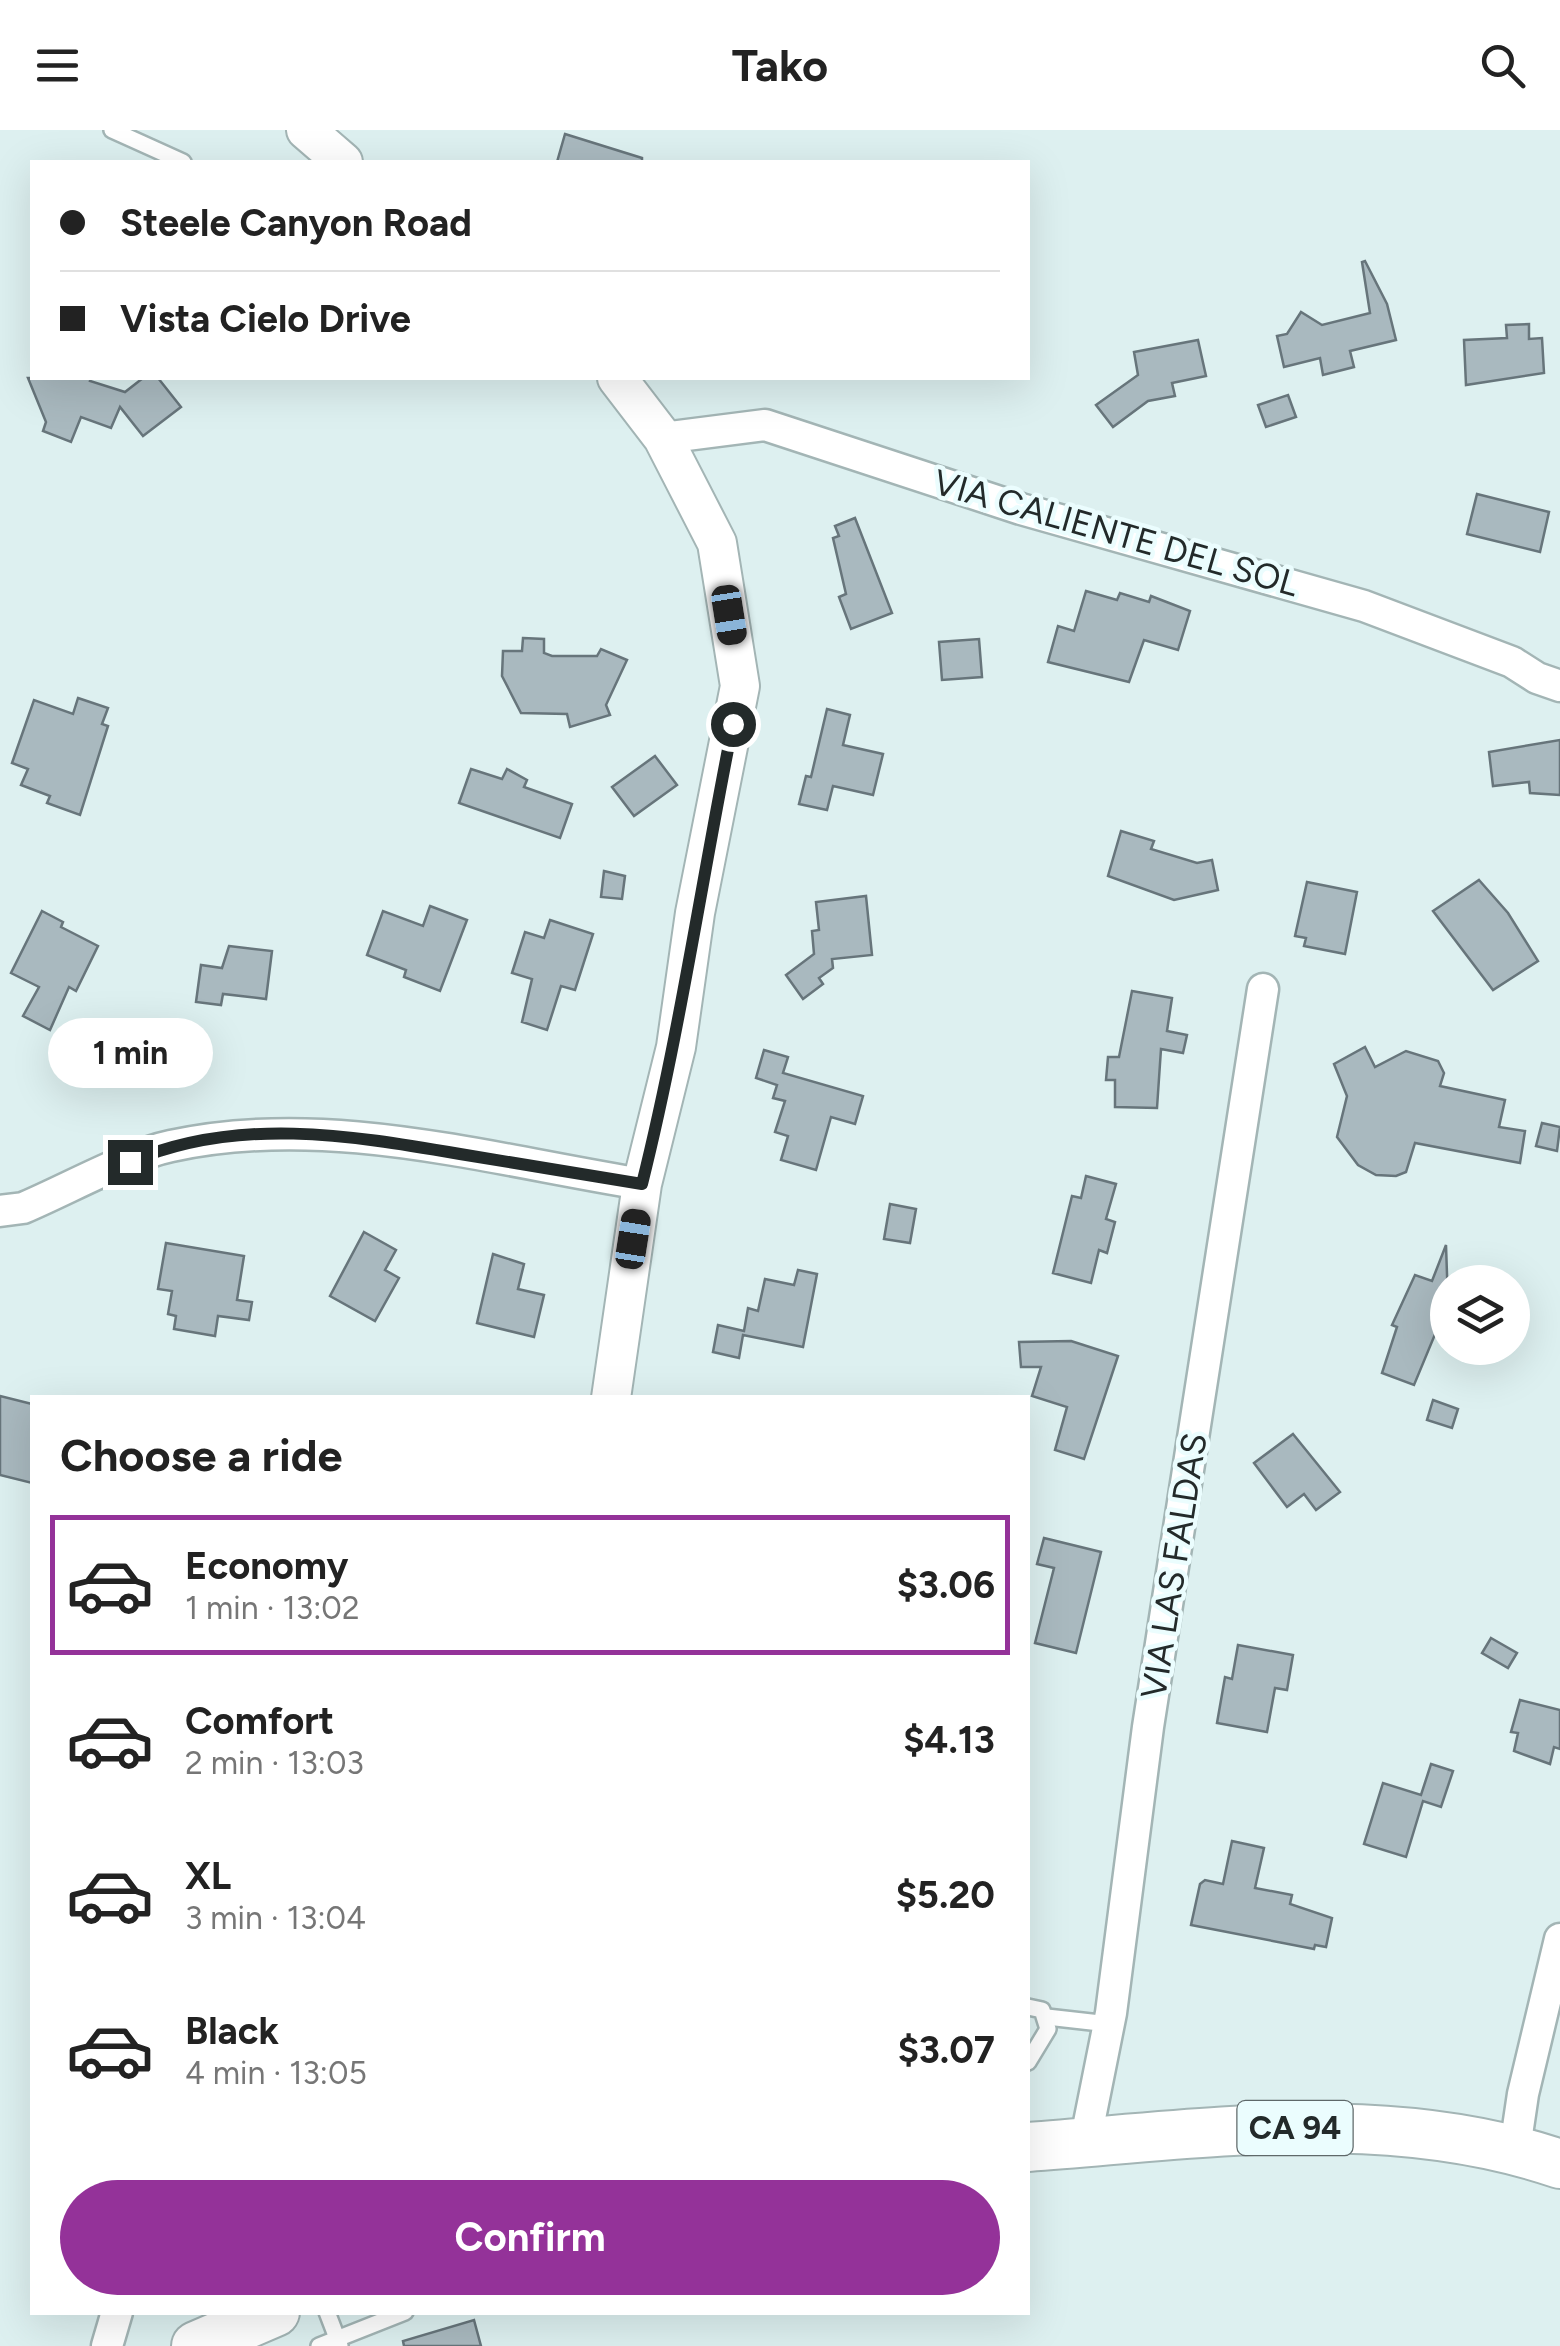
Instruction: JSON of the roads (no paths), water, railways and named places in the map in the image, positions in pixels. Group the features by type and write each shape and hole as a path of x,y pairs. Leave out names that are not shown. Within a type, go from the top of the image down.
{"highway":[{"name":"CA 94","path":"1030,2147 1276,2128 1400,2130 1515,2148 1560,2164"},
{"path":"196,2346 268,2315"}],"street":[{"path":"306,130 341,160"},
{"path":"611,1395 642,1184 676,1046 695,914 740,686 717,543 663,438 620,380"},
{"name":"VIA CALIENTE DEL SOL","path":"663,438 765,425 1020,509 1364,606 1512,662 1536,678 1560,686"},
{"name":"VIA LAS FALDAS","path":"1084,2143 1109,2024 1148,1727 1263,989"},
{"path":"0,1210 23,1208 168,1146 283,1130 364,1138 642,1184"},
{"path":"1515,2148 1523,2094 1560,1939"},
{"path":"107,2346 116,2315"}],"lane":[{"path":"112,130 179,160"},
{"path":"1030,2008 1042,2010 1048,2029 1030,2059"},
{"path":"1046,2017 1109,2024"},
{"path":"328,2315 339,2342"},
{"path":"318,2346 339,2342 398,2315"}]}
